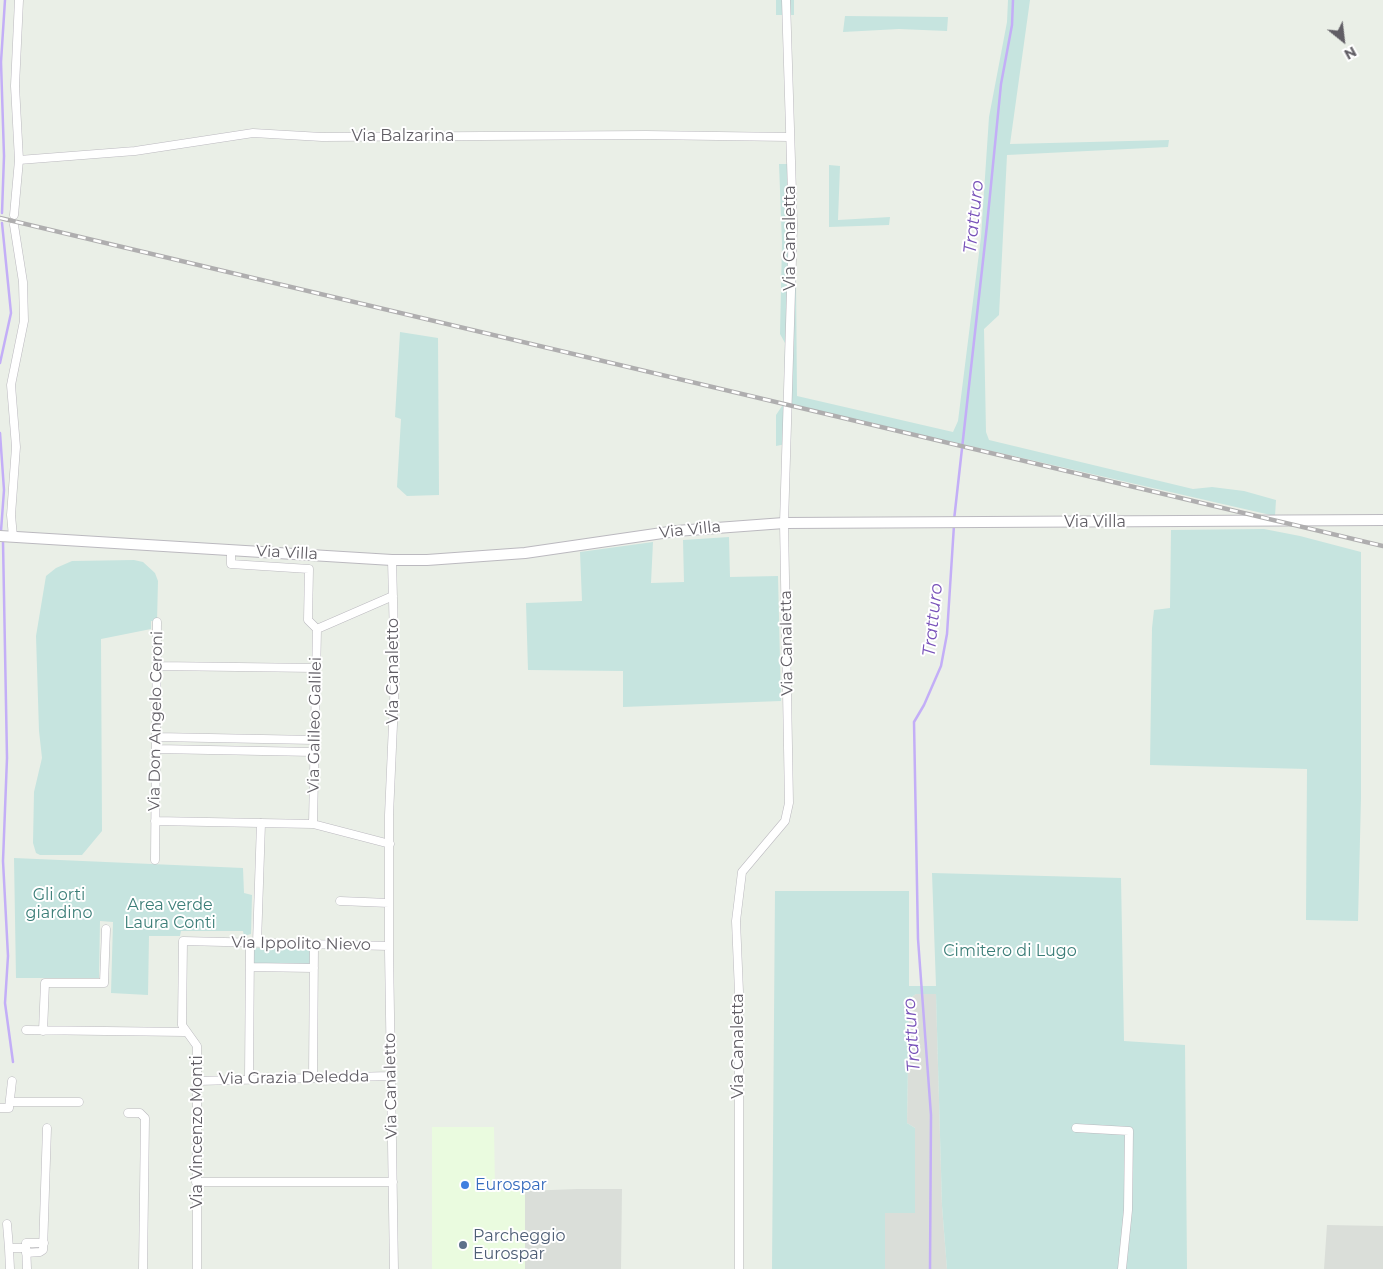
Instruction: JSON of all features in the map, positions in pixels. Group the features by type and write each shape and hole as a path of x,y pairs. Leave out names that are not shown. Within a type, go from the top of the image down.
{"street":[{"path":"14,214 19,160 15,86 19,0"},
{"name":"Via Canaletta","path":"739,1269 739,992 736,921 742,872 785,821 789,803 784,523 793,225 786,0"},
{"name":"Via Balzarina","path":"19,160 135,151 253,133 322,137 646,135 789,137"},
{"path":"13,537 12,515 16,447 11,385 24,321 23,282 14,225"},
{"name":"Via Villa","path":"0,536 392,560 427,560 525,553 676,531 784,523 1383,520"},
{"path":"232,550 231,564 309,568 308,620 317,629 393,596"},
{"name":"Via Canaletto","path":"392,560 395,679 389,946 394,1269"},
{"name":"Via Don Angelo Ceroni","path":"155,860 157,622"},
{"name":"Via Galileo Galilei","path":"313,824 317,629"},
{"path":"158,666 316,668"},
{"path":"157,737 315,740"},
{"path":"157,748 314,752"},
{"path":"156,821 313,824 390,844"},
{"path":"249,1079 250,967 254,943 261,823"},
{"path":"340,901 389,902"},
{"path":"43,1031 45,983 104,983 106,929"},
{"name":"Via Ippolito Nievo","path":"183,941 389,946"},
{"name":"Via Vincenzo Monti","path":"183,941 182,1025 197,1046 197,1269"},
{"path":"312,1078 314,945"},
{"path":"250,967 314,968"},
{"path":"26,1030 186,1032"},
{"name":"Via Grazia Deledda","path":"197,1080 390,1076"},
{"path":"0,1108 9,1108 12,1081"},
{"path":"10,1102 79,1102"},
{"path":"128,1113 140,1113 145,1118 143,1269"},
{"path":"27,1269 26,1250 28,1242 44,1243 47,1128"},
{"path":"1076,1128 1128,1131 1128,1210 1122,1269"},
{"path":"196,1182 393,1182"},
{"path":"8,1224 10,1269"},
{"path":"9,1248 26,1250"}],"shaded area":[{"path":"916,994 936,994 942,1206 947,1269 885,1269 885,1213 915,1213 915,1128 907,1123 909,999"},
{"path":"432,1127 494,1127 495,1190 525,1191 525,1269 432,1269"},
{"path":"622,1189 621,1269 525,1269 525,1191"},
{"path":"1327,1225 1383,1226 1383,1269 1324,1269"}],"green space":[{"path":"776,0 794,0 794,15 776,15"},
{"path":"1008,0 1030,0 1010,144 1169,140 1168,147 1007,155 999,315 984,329 986,432 989,440 1193,489 1212,487 1244,491 1276,500 1275,516 791,405 791,443 776,446 776,415 784,403 785,343 780,334 782,243 779,164 795,164 797,396 953,432 958,421 981,237 989,117 1007,22"},
{"path":"845,16 948,17 947,31 899,29 843,32"},
{"path":"829,165 840,166 838,220 890,217 889,225 829,227"},
{"path":"400,332 438,338 439,495 407,496 397,487 401,419 395,417"},
{"path":"1264,529 1361,552 1361,798 1358,921 1306,920 1307,769 1150,765 1152,628 1154,610 1170,608 1171,530"},
{"path":"729,537 730,577 778,576 781,701 623,707 623,671 528,670 526,603 582,601 580,552 653,542 651,583 684,582 683,540"},
{"path":"134,560 143,562 155,573 158,581 157,622 151,621 151,629 101,639 102,831 82,855 40,855 36,853 33,843 34,792 42,758 39,731 36,636 46,576 56,568 72,561"},
{"name":"Gli orti giardino","path":"14,858 243,868 244,893 252,895 251,934 244,936 243,931 181,931 180,936 149,936 148,995 111,993 113,922 100,921 99,978 16,978"},
{"name":"Cimitero di Lugo","path":"932,873 1121,878 1124,1041 1185,1045 1187,1269 947,1269 942,1206 936,994 916,994 909,999 907,1123 915,1128 915,1213 885,1213 885,1269 772,1269 775,891 909,891 909,986 936,986"},
{"path":"252,948 311,948 312,966 252,965"}],"waterway":[{"path":"2,213 4,156 1,62 5,0"},
{"name":"Tratturo","path":"954,520 1001,84 1012,25 1013,0"},
{"path":"0,363 11,313 2,223"},
{"path":"0,433 4,490 1,531"},
{"name":"Tratturo","path":"930,1269 931,1115 918,939 914,722 924,705 941,666 947,634 954,525"},
{"path":"3,542 7,758 3,861 8,956 5,1003 13,1062"}],"railway":[{"path":"0,218 1383,546"}],"place":[{"name":"Eurospar","path":"465,1185"},
{"name":"Parcheggio Eurospar","path":"463,1245"}],"park label":[{"name":"Area verde Laura Conti","path":"170,914"}]}
